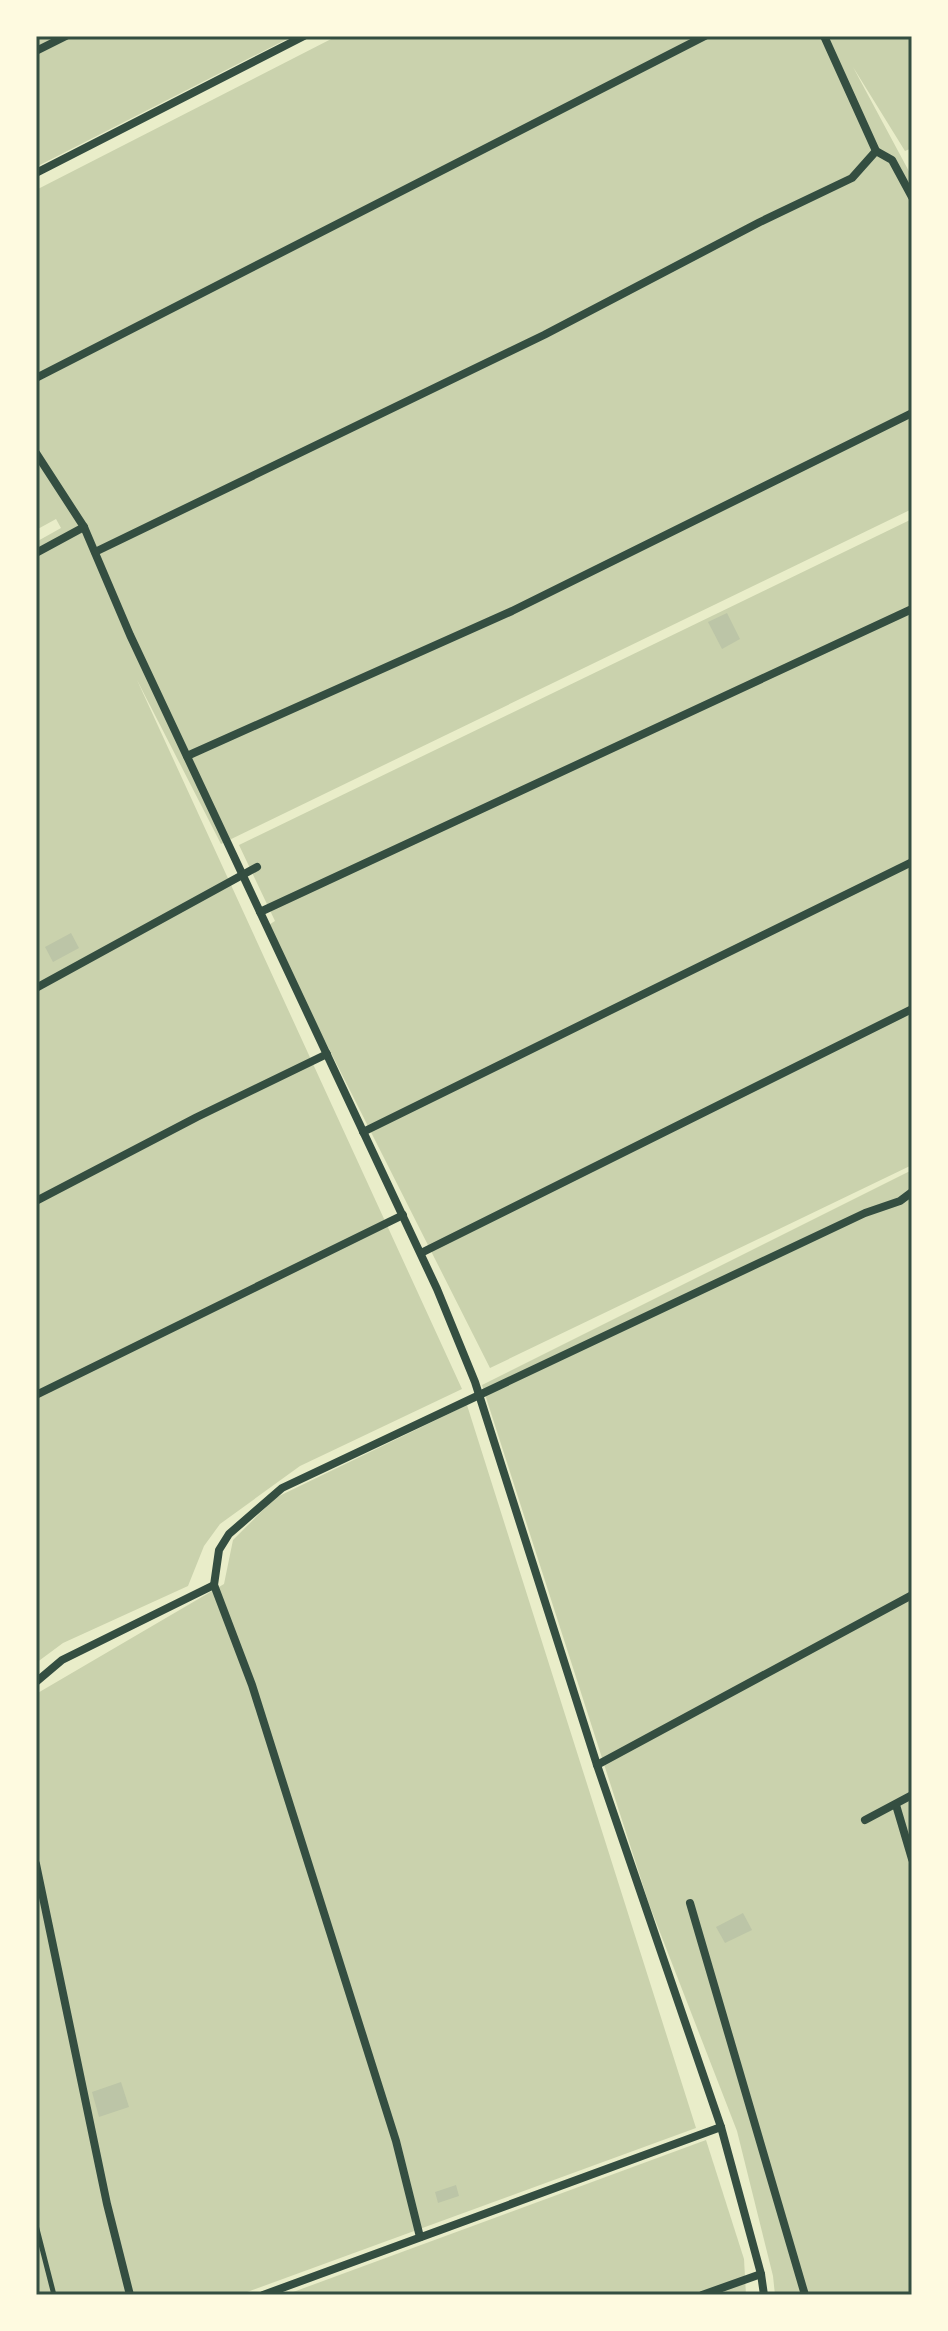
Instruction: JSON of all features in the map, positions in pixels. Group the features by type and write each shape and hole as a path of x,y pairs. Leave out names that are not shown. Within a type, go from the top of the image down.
{"street":[{"path":"36,51 66,36"},
{"path":"36,173 304,36"},
{"path":"36,378 705,36"},
{"path":"824,36 876,151 892,160 912,197"},
{"path":"95,552 544,335 760,222 852,178 876,151"},
{"path":"187,756 512,611 912,413"},
{"path":"36,453 84,527 130,635 421,1253 479,1394 597,1765 721,2127 764,2295"},
{"path":"36,553 84,527"},
{"path":"260,912 912,609"},
{"path":"363,1132 912,862"},
{"path":"36,988 257,867"},
{"path":"421,1253 912,1009"},
{"path":"36,1201 327,1054"},
{"path":"420,2237 396,2141 252,1685 214,1585 219,1550 229,1534 282,1488 865,1213 900,1201 912,1192"},
{"path":"36,1395 403,1215"},
{"path":"36,1682 62,1660 214,1585"},
{"path":"597,1765 912,1595"},
{"path":"865,1820 912,1795"},
{"path":"896,1805 912,1859"},
{"path":"36,1864 107,2204 130,2295"},
{"path":"690,1903 805,2295"},
{"path":"263,2295 721,2127"},
{"path":"702,2295 761,2274"}],"lane":[{"path":"36,2225 54,2295"}],"green space":[{"path":"36,36 293,36 36,167"},
{"path":"337,36 912,36 912,148 905,151 853,67 912,177 912,509 221,844 137,680 462,1389 300,1466 220,1524 204,1546 188,1586 63,1643 36,1663 36,542 61,528 56,519 36,530 36,190"},
{"path":"912,519 912,1165 490,1368 267,926 275,921 239,845"},
{"path":"912,1170 912,2295 775,2295 737,2131 649,1904 482,1385"},
{"path":"467,1405 696,2128 239,2295 36,2295 36,1694 224,1584 233,1540 275,1498"},
{"path":"706,2140 744,2259 746,2295 285,2295"}],"building":[{"path":"727,613 740,639 722,649 708,622"},
{"path":"71,933 79,948 53,962 45,947"},
{"path":"743,1913 752,1930 725,1943 716,1927"},
{"path":"121,2082 129,2107 99,2117 92,2092"},
{"path":"456,2185 459,2196 438,2203 435,2192"}]}
